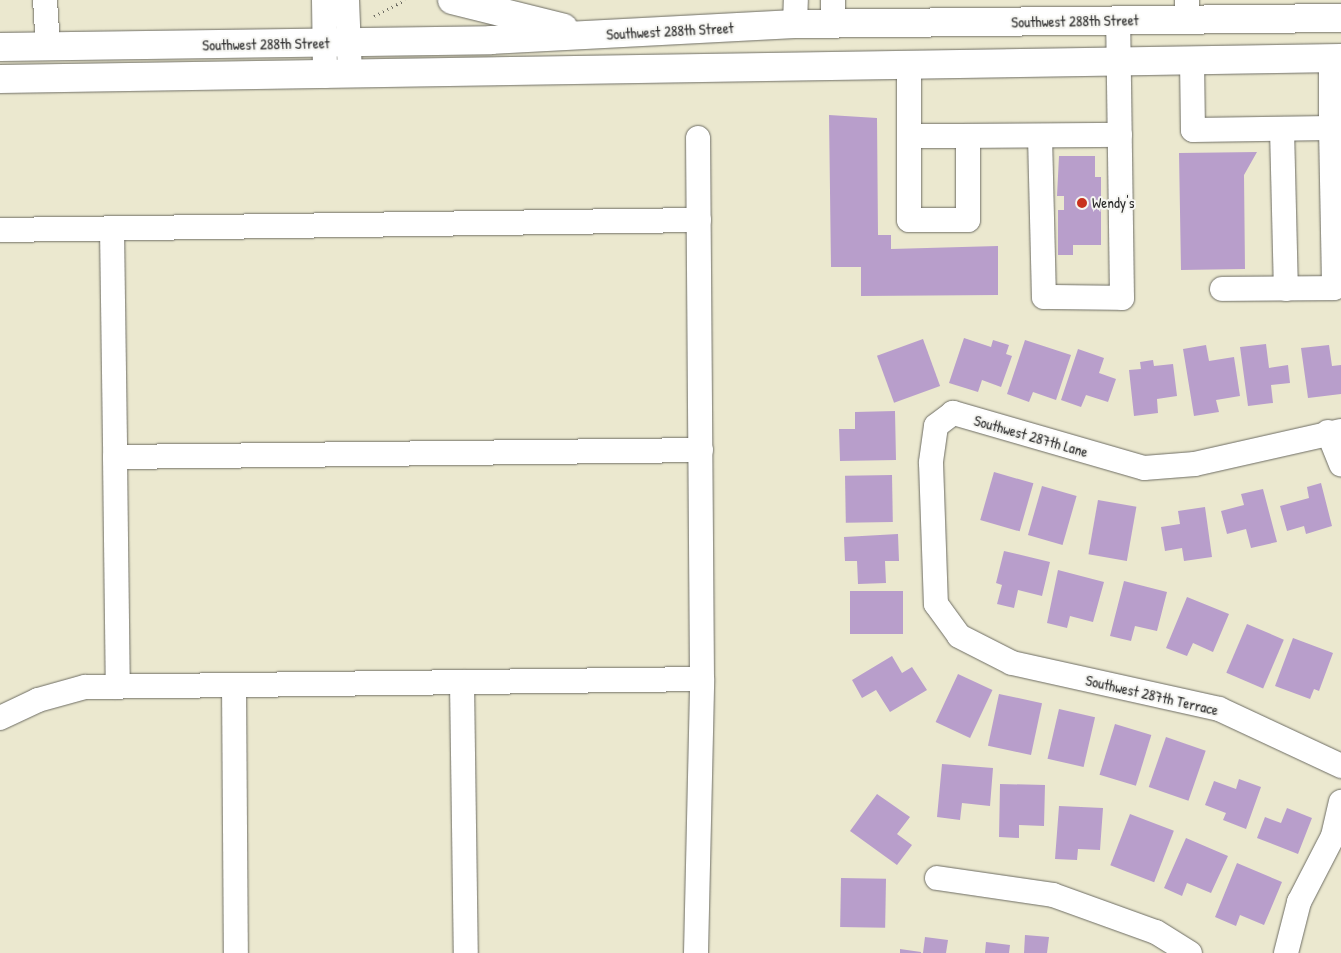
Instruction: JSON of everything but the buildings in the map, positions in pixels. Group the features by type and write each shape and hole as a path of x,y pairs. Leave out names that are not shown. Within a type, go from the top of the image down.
{"main road":[{"path":"452,0 592,35"},
{"name":"Southwest 288th Street","path":"0,47 337,43 592,35 795,12 1118,20 1187,10 1341,18"},
{"path":"48,46 49,79"},
{"path":"0,79 337,76 1336,58"}],"street":[{"path":"45,0 48,46"},
{"path":"324,0 337,43"},
{"path":"337,76 337,43 347,0"},
{"path":"1040,136 1044,297 1122,298 1118,20"},
{"path":"1222,289 1334,288 1331,128 1336,58"},
{"path":"1192,60 1192,130 1331,128"},
{"path":"909,65 909,220 968,220 968,136"},
{"path":"1282,129 1286,289"},
{"path":"909,136 1120,135"},
{"path":"696,953 702,679 698,138"},
{"path":"0,230 699,220"},
{"path":"112,229 118,687"},
{"name":"Southwest 287th Lane","path":"959,636 936,604 931,463 936,426 953,413 1144,468 1195,464 1334,431"},
{"path":"1334,431 1341,464"},
{"path":"115,457 701,450"},
{"name":"Southwest 287th Terrace","path":"959,636 1012,663 1219,709 1341,766"},
{"path":"0,718 61,693 118,687 702,679"},
{"path":"462,682 466,953"},
{"path":"234,685 236,953"},
{"path":"1286,953 1298,902 1337,838 1341,802"},
{"path":"937,878 1054,895 1156,932 1190,953"}],"path":[{"path":"366,21 405,0"}],"place":[{"name":"Wendy's","path":"1082,203"}]}
